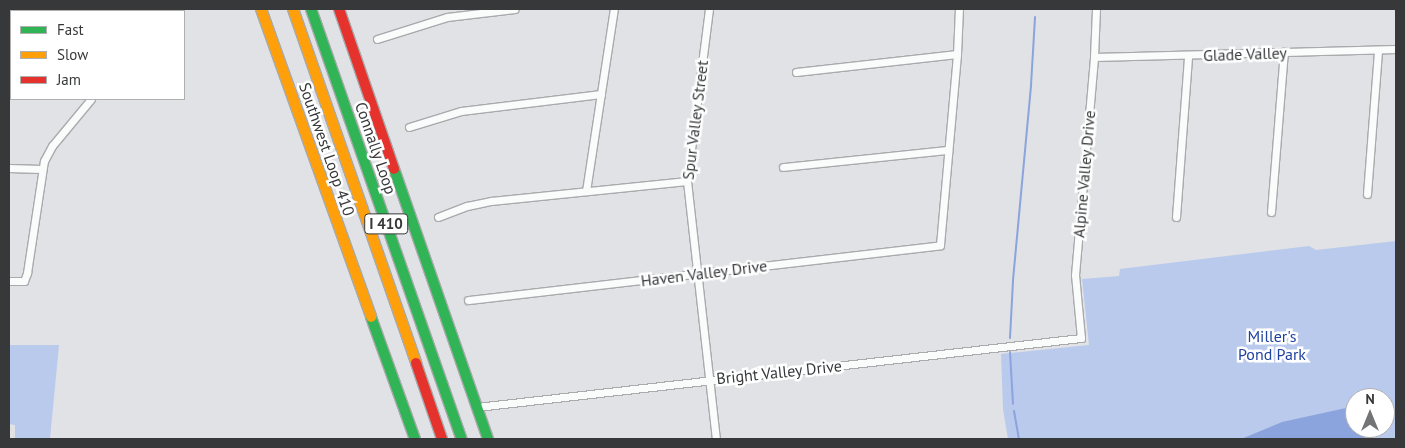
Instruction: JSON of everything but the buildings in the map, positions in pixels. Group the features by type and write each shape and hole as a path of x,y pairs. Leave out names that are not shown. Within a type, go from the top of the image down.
{"main road":[{"name":"Southwest Loop 410","path":"262,9 414,439"},
{"name":"Connally Loop","path":"292,9 442,439"},
{"name":"Connally Loop","path":"311,9 462,439"},
{"path":"338,9 488,439"}],"street":[{"path":"377,39 447,17 514,9"},
{"path":"586,191 614,9"},
{"name":"Spur Valley Street","path":"709,9 687,180 696,274 716,439"},
{"path":"783,167 948,150 957,54 958,9"},
{"name":"Alpine Valley Drive","path":"1081,338 1075,275 1094,57 1096,9"},
{"name":"Glade Valley","path":"1094,57 1396,49"},
{"path":"1367,194 1378,50"},
{"path":"1271,212 1284,52"},
{"path":"796,72 957,54"},
{"path":"1176,217 1188,56"},
{"path":"409,127 461,111 601,94"},
{"path":"9,281 24,281 27,273 41,169 52,146 90,100"},
{"name":"Haven Valley Drive","path":"468,300 940,244 948,150"},
{"path":"9,168 41,169"},
{"path":"438,217 466,206 491,201 687,180"},
{"name":"Bright Valley Drive","path":"477,407 1081,338"}],"green space":[{"name":"Miller's Pond Park","path":"1396,241 1396,439 1008,439 1003,409 1001,354 1089,345 1082,279 1119,276 1120,269 1309,246 1316,250"},
{"path":"9,345 59,345 50,439 15,439 15,425 9,424"}],"water":[{"path":"1345,408 1345,438 1372,439 1241,439 1282,422"}],"waterway":[{"path":"1010,338 1013,280 1031,85 1035,17"},
{"path":"1010,352 1013,404"},
{"path":"1014,411 1019,439"}],"traffic: fast":[{"path":"311,9 462,439"},
{"path":"394,169 488,439"},
{"path":"371,317 415,439"}],"traffic: slow":[{"path":"261,9 371,317"},
{"path":"293,9 416,363"}],"traffic: jam":[{"path":"339,9 394,169"},
{"path":"416,363 442,439"}]}
